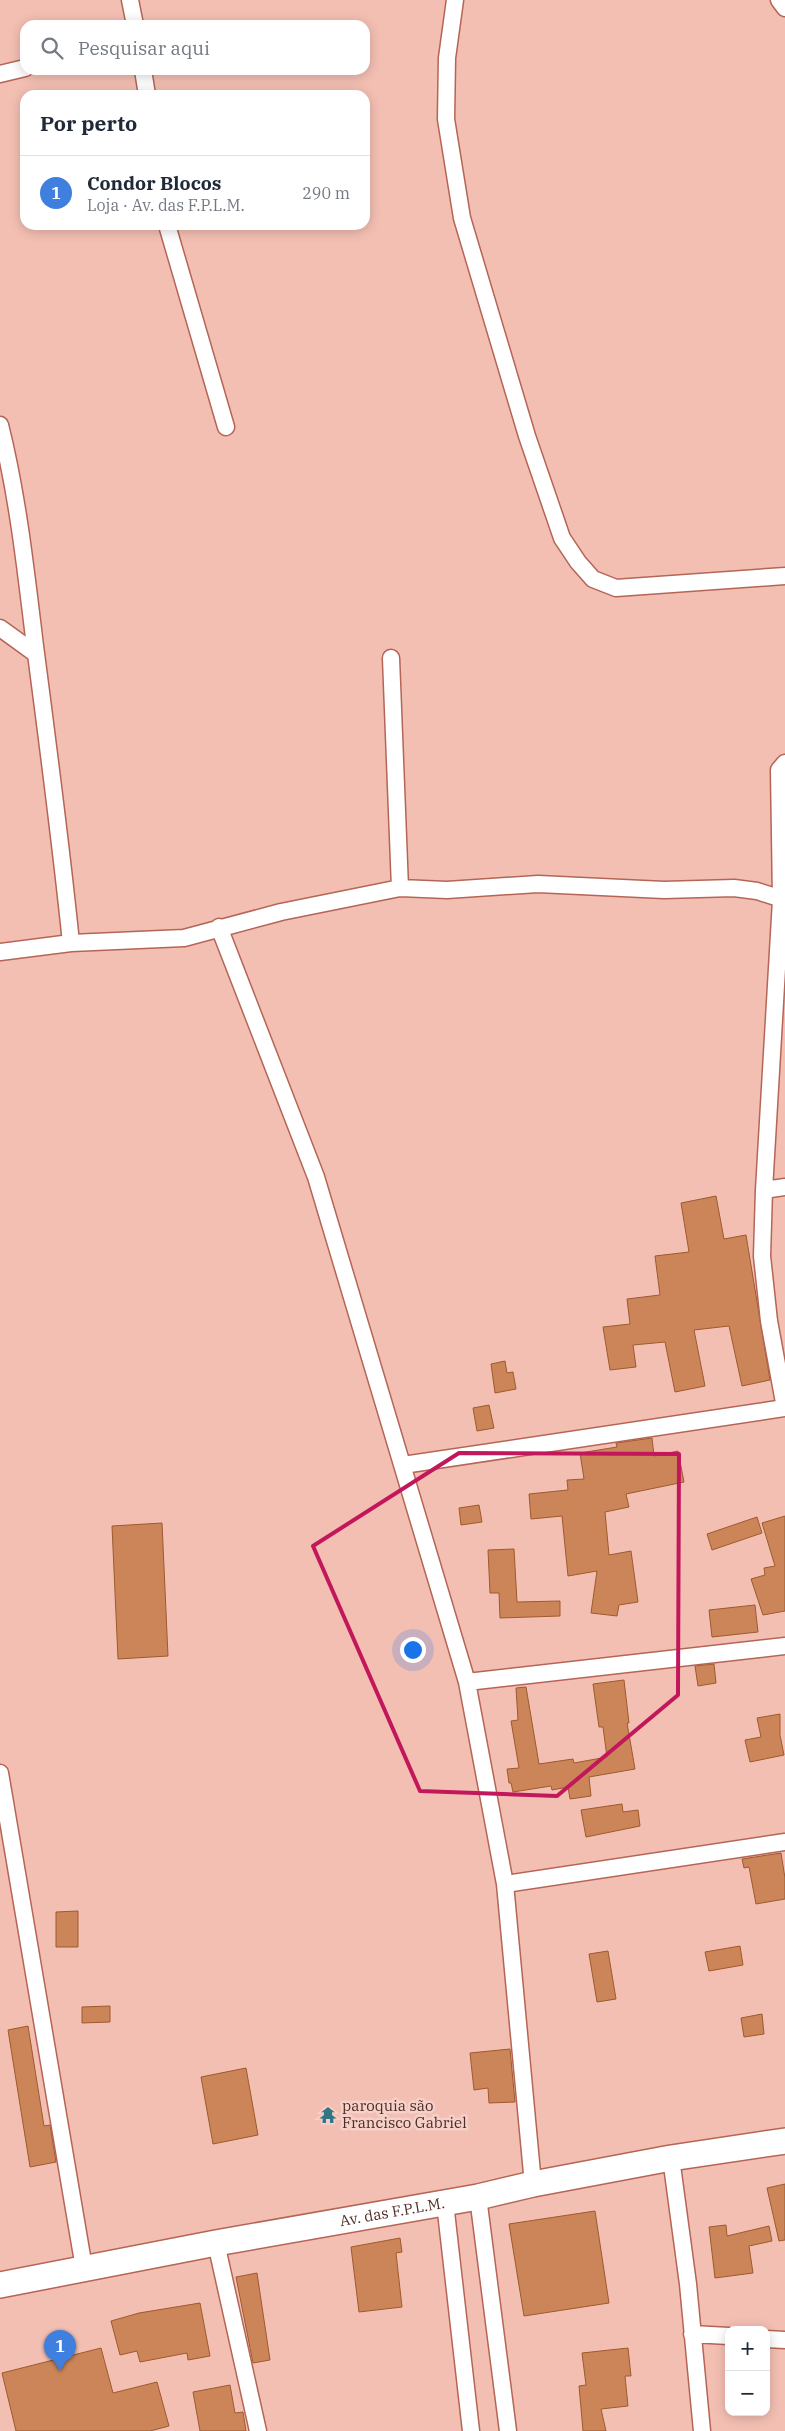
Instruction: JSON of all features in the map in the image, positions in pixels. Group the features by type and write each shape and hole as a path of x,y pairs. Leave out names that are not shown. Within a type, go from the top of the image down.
{"main road":[{"name":"Av. das F.P.L.M.","path":"0,2285 216,2243 478,2197 533,2184 671,2158 785,2141"}],"street":[{"path":"130,0 134,20"},
{"path":"455,0 446,58 446,119 462,218 527,436 562,538 578,562 593,579 616,588 785,576"},
{"path":"779,0 785,8"},
{"path":"0,74 20,69"},
{"path":"144,75 146,90"},
{"path":"169,230 226,427"},
{"path":"0,425 10,463 57,806 71,943"},
{"path":"0,628 36,654"},
{"path":"391,658 400,888"},
{"path":"403,1465 785,1408 769,1321 762,1256 764,1190 783,900 779,770 785,762"},
{"path":"0,952 71,943 184,938 281,912 400,888 447,890 538,884 664,890 734,888 757,891 783,900"},
{"path":"219,928 316,1177 467,1682 505,1884 533,2184"},
{"path":"764,1190 785,1187"},
{"path":"467,1682 785,1646"},
{"path":"0,1773 1,1794 84,2268"},
{"path":"505,1884 785,1842"},
{"path":"671,2158 688,2284 702,2431"},
{"path":"478,2197 508,2431"},
{"path":"445,2203 470,2431"},
{"path":"216,2243 258,2431"},
{"path":"692,2334 725,2336"},
{"path":"770,2339 785,2340"}],"highlighted area":[{"path":"459,1453 679,1454 678,1695 557,1796 420,1791 313,1546"}],"building":[{"path":"716,1196 724,1239 746,1235 770,1380 742,1386 729,1326 694,1330 705,1386 675,1392 665,1342 633,1345 636,1367 610,1370 603,1327 630,1324 627,1299 660,1295 655,1256 689,1252 681,1203"},
{"path":"505,1361 507,1373 513,1372 516,1389 495,1393 491,1364"},
{"path":"489,1405 494,1428 477,1431 473,1408"},
{"path":"652,1438 654,1456 678,1451 684,1482 626,1494 629,1507 605,1512 609,1555 631,1551 638,1602 619,1605 617,1616 591,1613 597,1571 568,1576 562,1516 531,1519 529,1494 568,1490 567,1480 584,1479 580,1453 617,1447 616,1443"},
{"path":"479,1505 482,1522 461,1525 459,1508"},
{"path":"785,1516 785,1611 763,1615 751,1579 765,1575 764,1568 775,1566 762,1523"},
{"path":"757,1517 762,1533 712,1550 707,1534"},
{"path":"162,1523 168,1656 118,1659 112,1526"},
{"path":"514,1549 517,1602 560,1601 560,1616 500,1618 499,1593 490,1593 488,1550"},
{"path":"755,1605 758,1632 712,1637 709,1610"},
{"path":"714,1664 716,1683 698,1686 695,1666"},
{"path":"624,1680 629,1723 627,1723 635,1769 589,1777 591,1796 570,1799 568,1787 552,1790 551,1786 513,1792 511,1783 509,1783 507,1769 519,1768 511,1721 518,1720 516,1688 526,1687 539,1764 573,1759 574,1763 607,1757 603,1727 599,1727 593,1684"},
{"path":"780,1714 780,1735 784,1755 750,1762 745,1740 761,1737 757,1718"},
{"path":"622,1804 623,1812 638,1810 640,1826 586,1837 581,1810"},
{"path":"781,1853 785,1878 785,1899 756,1904 749,1867 744,1868 742,1859"},
{"path":"78,1911 78,1947 56,1947 56,1912"},
{"path":"740,1946 743,1965 709,1971 705,1952"},
{"path":"608,1951 616,1999 597,2002 589,1954"},
{"path":"110,2006 110,2022 82,2023 82,2007"},
{"path":"762,2014 764,2034 744,2037 741,2018"},
{"path":"28,2026 44,2126 50,2125 56,2162 30,2167 8,2030"},
{"path":"510,2049 515,2102 489,2103 488,2088 474,2090 470,2053"},
{"path":"246,2068 258,2135 213,2144 201,2077"},
{"path":"785,2184 785,2240 779,2241 767,2188"},
{"path":"595,2211 609,2303 524,2316 509,2224"},
{"path":"726,2225 727,2236 769,2226 772,2241 749,2246 753,2273 715,2278 709,2227"},
{"path":"400,2238 402,2252 396,2253 402,2307 359,2312 351,2247"},
{"path":"257,2273 270,2360 253,2363 236,2277"},
{"path":"200,2303 210,2356 188,2360 187,2353 140,2362 137,2351 120,2355 111,2321 139,2313"},
{"path":"101,2348 113,2393 157,2382 169,2426 150,2431 16,2431 2,2373"},
{"path":"628,2348 631,2376 625,2376 628,2406 601,2409 606,2431 583,2431 579,2386 586,2385 582,2353"},
{"path":"230,2385 235,2413 243,2412 246,2431 200,2431 193,2392"}],"place":[{"name":"paroquia são Francisco Gabriel","path":"328,2115"},
{"name":"Condor Blocos","path":"60,2371"}]}
